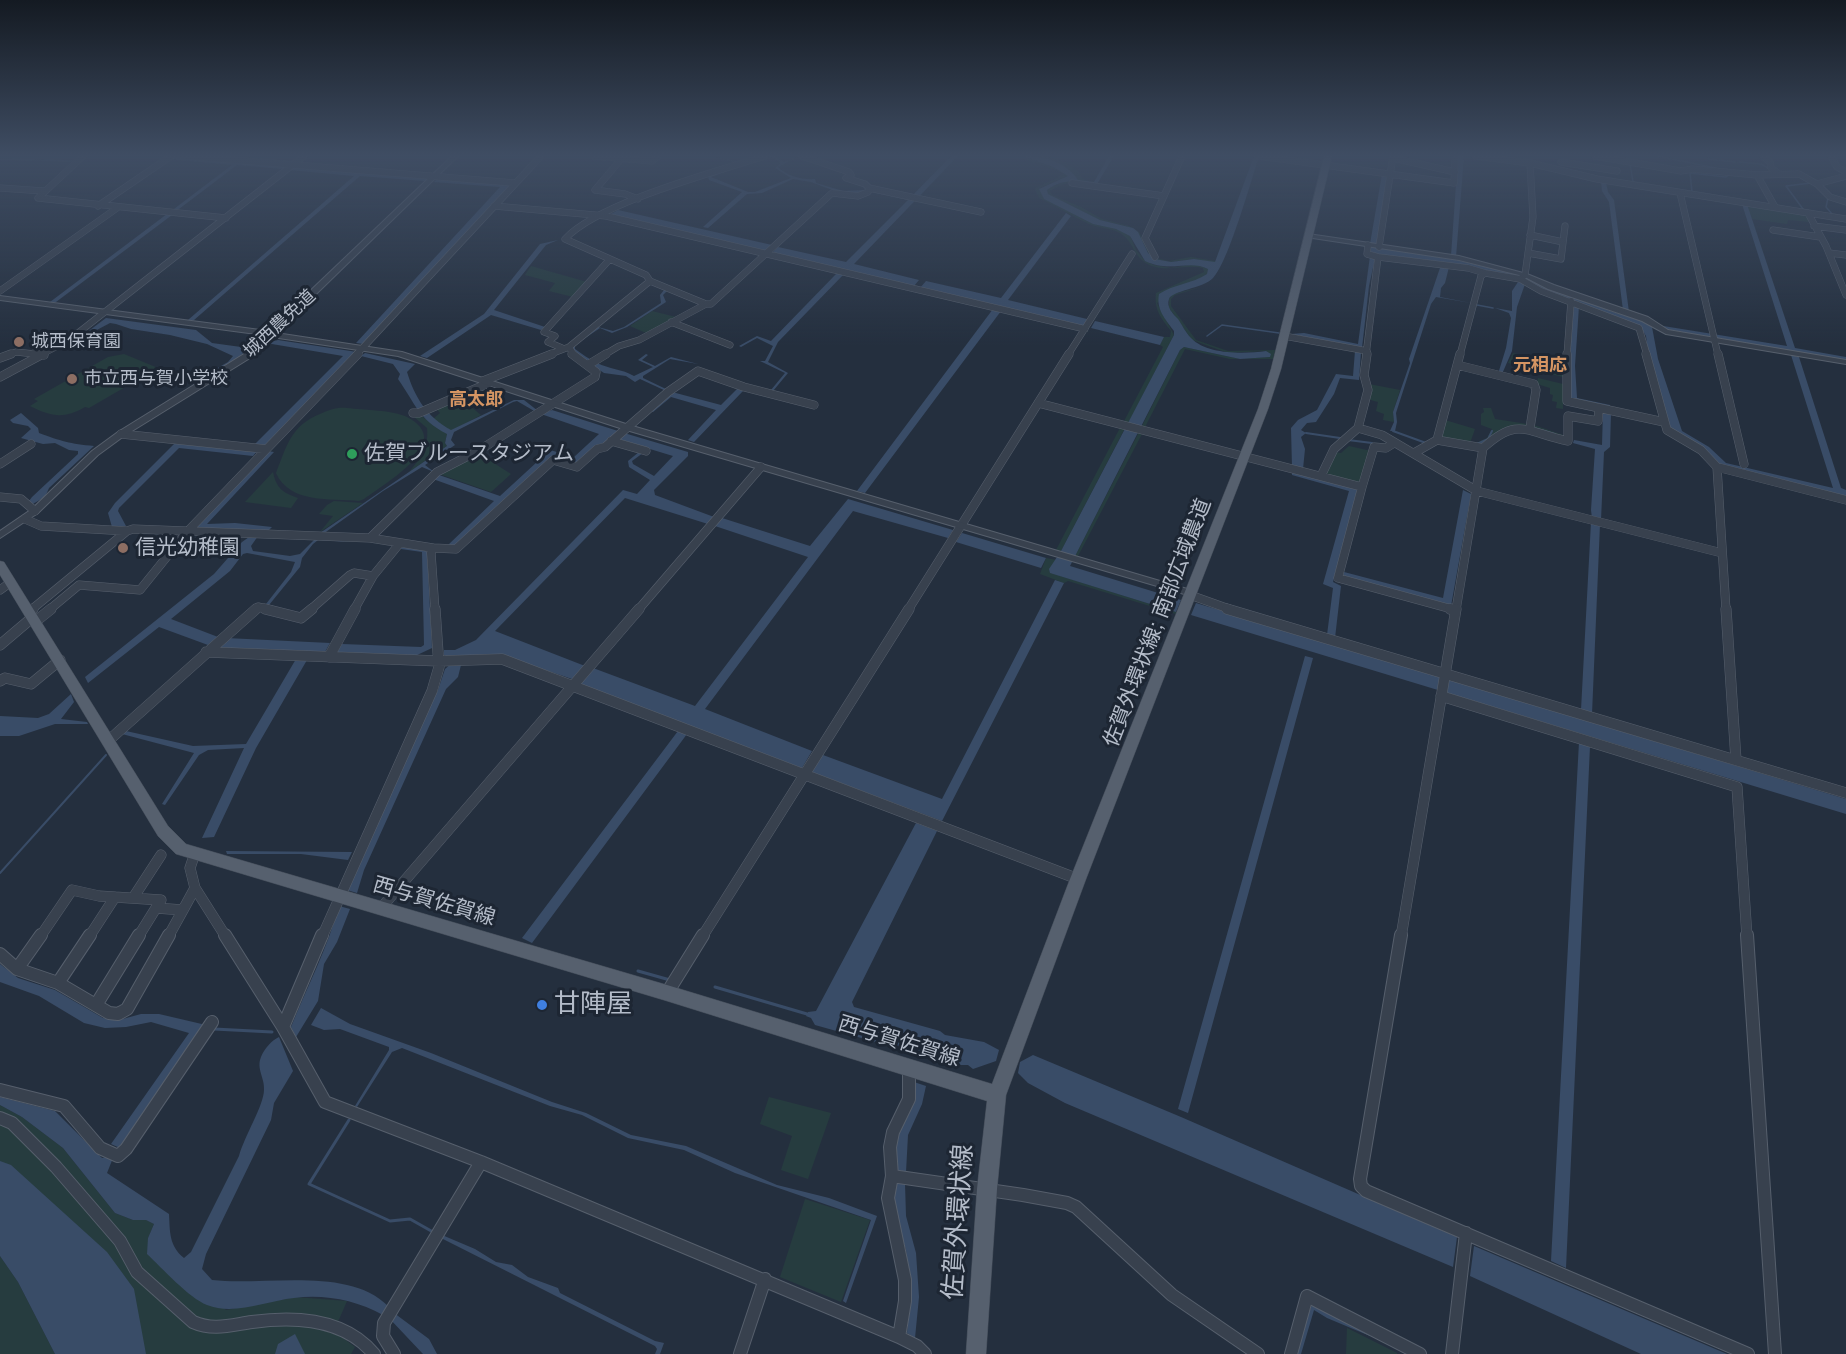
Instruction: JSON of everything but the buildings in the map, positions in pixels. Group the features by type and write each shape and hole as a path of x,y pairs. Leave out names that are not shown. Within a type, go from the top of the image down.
{"main road":[{"name":"佐賀外環状線; 南部広域農道","path":"997,1095 1078,879 1263,409 1284,336 1312,219"},
{"name":"西与賀佐賀線","path":"0,565 6,586 33,616 163,831 181,849 667,993 997,1095"},
{"name":"佐賀外環状線","path":"976,1354 987,1189 997,1095"}],"street":[{"path":"0,291 101,219"},
{"path":"0,377 69,340 225,219"},
{"name":"城西農免道","path":"0,535 35,511 95,453 121,434 239,362 389,219"},
{"path":"33,616 79,585 140,590 186,533 265,448 316,399 482,219"},
{"path":"593,219 569,232 565,239 646,275 650,281 706,304"},
{"path":"619,219 1085,329"},
{"path":"591,363 619,346 639,340 706,304 711,304 804,219"},
{"path":"1154,219 1145,238 1155,257"},
{"path":"1379,247 1384,219"},
{"path":"1523,277 1533,219"},
{"path":"1686,219 1744,464"},
{"path":"1811,219 1829,253 1846,295"},
{"path":"1528,253 1561,259 1565,226"},
{"path":"1814,226 1846,230"},
{"path":"1773,230 1820,237"},
{"path":"1308,236 1459,258 1551,286 1645,319 1666,332 1714,337 1846,362"},
{"path":"1530,236 1563,242"},
{"path":"1368,245 1369,255 1378,257 1523,277 1541,291 1639,328 1664,422 1672,435 1701,450 1716,467 1846,500"},
{"path":"1829,253 1846,255"},
{"path":"667,993 1132,254"},
{"path":"1321,476 1334,449 1358,428 1368,390 1365,375 1378,257"},
{"path":"370,538 437,472 478,451 595,377 596,372 591,363 573,356 565,348 548,342 555,336 544,332 610,259"},
{"path":"1837,272 1846,273"},
{"path":"1437,440 1481,276 1485,273"},
{"path":"419,412 565,348 650,281"},
{"path":"0,298 270,334 415,358 553,404 1846,793"},
{"path":"1570,301 1566,398 1570,402 1664,422"},
{"path":"671,322 730,345"},
{"path":"1284,336 1367,351"},
{"path":"0,358 16,352 44,355"},
{"path":"1458,365 1534,384 1536,390 1530,428"},
{"path":"25,519 41,526 127,531 133,529 186,533 228,531 370,538 433,548 456,549 553,460 577,467 698,370 744,387 814,405"},
{"path":"1038,403 1362,487"},
{"path":"1599,408 1598,422 1568,416 1568,441 1530,428 1514,428 1502,433 1483,448 1360,1179 1361,1186 1366,1191 1748,1354"},
{"path":"1358,428 1382,435 1477,491 1722,553"},
{"path":"121,434 265,448"},
{"path":"1414,453 1437,440 1483,448"},
{"path":"611,441 646,451"},
{"path":"1394,443 1386,448 1374,447 1338,578 1455,609"},
{"path":"0,464 31,444"},
{"path":"381,908 761,467"},
{"path":"1716,467 1736,760"},
{"path":"0,497 21,499 35,511"},
{"path":"2,641 127,531"},
{"path":"329,657 374,576 400,543"},
{"path":"283,1027 339,896 432,691 439,661 431,553 433,548"},
{"path":"108,741 258,607 301,618 350,575 354,573 374,576"},
{"path":"206,652 439,661 502,659 1078,879"},
{"path":"0,681 5,678 31,684 60,660"},
{"path":"1441,695 1737,787 1775,1354"},
{"path":"195,853 190,868 195,888 283,1027 325,1102 481,1162 765,1279 899,1337 926,1354"},
{"path":"134,898 161,855"},
{"path":"0,954 17,969 58,983 109,1012 118,1014 127,1009 195,888"},
{"path":"17,969 72,890 115,897 161,900 96,1005"},
{"path":"58,983 115,897"},
{"path":"156,908 183,910"},
{"path":"0,1090 64,1106 100,1148 118,1156 126,1149 212,1022"},
{"path":"899,1337 905,1301 905,1280 888,1198 892,1176 890,1147 893,1132 909,1099 909,1076 912,1068"},
{"path":"0,1118 12,1124 56,1167 120,1241 137,1272 193,1323 215,1328 296,1317 346,1331 374,1354"},
{"path":"394,1354 383,1336 384,1323 481,1162"},
{"path":"892,1176 933,1185 987,1189 1046,1198 1076,1207 1172,1295 1258,1354"},
{"path":"1452,1354 1466,1233"},
{"path":"740,1354 765,1279"},
{"path":"1291,1354 1307,1296 1420,1354"}],"green space":[{"path":"1080,219 1116,229 1130,236 1136,250 1145,261 1171,268 1158,268 1145,263 1120,233"},
{"path":"1098,219 1129,226 1139,232 1149,252 1156,258 1169,261 1191,257 1215,261 1215,263 1194,259 1171,262 1155,259 1148,253 1138,233 1126,226"},
{"path":"1753,219 1808,219 1810,222 1788,220 1787,224"},
{"path":"1195,264 1208,269 1207,274 1157,303 1174,335 1128,424 1123,423 1163,347 1160,345 1164,337 1170,337 1171,331 1157,309 1156,293 1204,272 1203,268 1171,268"},
{"path":"531,266 587,282 573,297 549,291 555,283 525,275"},
{"path":"1201,287 1175,295 1171,299 1171,306 1196,340 1228,351 1275,350 1273,359 1240,359 1270,357 1266,351 1228,353 1192,340 1169,308 1169,299 1173,294"},
{"path":"652,311 676,317 646,333 630,326"},
{"path":"1184,347 1240,359 1185,349 1144,429 1141,428 1180,350"},
{"path":"1513,353 1563,365 1563,377 1508,363"},
{"path":"124,354 158,368 89,408 85,407 58,415 30,406 38,401 34,399 108,357"},
{"path":"1538,378 1563,384 1563,409 1556,408 1557,402 1552,401 1553,395 1550,394 1550,388 1537,384"},
{"path":"1369,384 1400,390 1393,412 1394,422 1383,420 1384,414 1376,411 1378,402 1367,399"},
{"path":"460,398 481,415 451,431 433,419 440,413 436,408"},
{"name":"佐賀ブルースタジアム","path":"347,408 386,412 407,417 420,427 424,439 421,450 400,473 359,501 312,498 291,490 282,483 276,473 291,437 302,424 310,419 330,410"},
{"path":"1483,408 1491,408 1495,419 1534,425 1566,436 1564,440 1522,426 1481,445 1472,445 1487,438 1492,429 1481,425"},
{"path":"420,415 447,434 445,443 447,446 409,472 420,457 427,441 427,428 413,416"},
{"path":"1445,420 1475,429 1470,443 1440,438"},
{"path":"1121,426 1125,428 1061,551 1056,550"},
{"path":"1139,432 1143,432 1077,558 1075,556"},
{"path":"1349,446 1371,451 1361,481 1353,483 1324,476 1335,452 1341,453"},
{"path":"478,453 511,474 491,492 439,474"},
{"path":"273,472 281,489 298,498 291,508 245,502"},
{"path":"334,501 363,503 320,532 333,516 319,514"},
{"path":"1046,558 1056,560 1050,569 1051,573 1176,612 1176,614 1068,581 1064,583 1040,574"},
{"path":"769,1097 831,1113 808,1179 781,1170 792,1136 760,1124"},
{"path":"0,1105 22,1117 63,1148 115,1213 133,1220 146,1220 154,1224 148,1238 226,1310 295,1297 347,1301 334,1331 355,1347 351,1354 125,1354 0,1186"},
{"path":"805,1199 870,1220 841,1302 780,1277"},
{"path":"0,1256 18,1282 55,1354 0,1354"},
{"path":"1347,1328 1397,1353 1397,1354 1346,1354"}],"water":[{"path":"160,219 166,219 56,302 50,302"},
{"path":"304,219 310,219 194,320 188,320"},
{"path":"470,219 479,219 363,344 356,343"},
{"path":"627,219 658,219 772,245 766,251"},
{"path":"712,219 718,219 708,228 703,227"},
{"path":"889,219 897,219 854,264 919,280 914,286 772,253 778,247 846,262"},
{"path":"1061,219 1069,219 1008,300 1087,319 1083,326 920,288 926,281 1001,298"},
{"path":"1084,219 1098,219 1133,228 1138,232 1148,253 1155,259 1171,262 1194,259 1215,262 1231,219 1239,219 1226,256 1213,278 1171,296 1168,305 1187,334 1198,344 1227,352 1266,351 1271,354 1270,357 1240,359 1184,347 1180,350 1070,566 1181,600 1176,612 1050,573 1049,569 1061,551 1174,335 1174,331 1160,309 1159,294 1207,274 1208,269 1194,265 1163,266 1145,261 1130,236 1116,229 1093,224"},
{"path":"1374,219 1381,219 1377,245 1370,244"},
{"path":"1454,219 1459,219 1456,257 1451,256"},
{"path":"1611,219 1617,219 1629,312 1623,310"},
{"path":"1747,219 1752,219 1795,348 1846,357 1846,360 1665,329 1657,325 1787,346"},
{"path":"558,240 546,245 494,310 545,327 541,330 491,315 427,358 420,356 484,314 540,244"},
{"path":"1370,247 1456,260 1522,276 1647,323 1652,327 1658,359 1682,431 1709,447 1726,463 1833,488 1791,355 1799,357 1841,488 1846,490 1846,498 1726,469 1670,428 1649,358 1646,336 1640,326 1542,290 1525,280 1370,254"},
{"path":"1370,256 1375,258 1369,286 1362,348 1291,334 1304,333 1358,344"},
{"path":"1441,265 1449,267 1440,297 1471,303 1436,297 1431,304 1396,413 1395,431 1390,431 1394,422 1393,412 1410,363 1409,359"},
{"path":"837,273 844,274 778,342 768,362 788,373 773,391 771,390 785,373 760,361 765,361 773,346 757,338 739,346 757,336 771,341"},
{"path":"1518,282 1525,284 1517,307 1512,351 1502,374 1498,374 1506,348 1511,318 1509,313 1495,308 1512,311 1512,291"},
{"path":"649,284 668,290 663,295 666,302 627,327 612,333 600,328 575,345 575,349 597,363 634,376 653,367 638,360 646,354 648,355 642,360 655,366 671,357 698,364 670,359 643,376 668,390 666,391 640,379 635,382 626,376 604,373 571,351 571,346 598,327 613,331 624,327 661,303 660,295 664,290"},
{"path":"1573,304 1579,306 1575,366 1577,398 1610,405 1610,409 1570,399 1569,367"},
{"path":"993,309 1001,311 865,493 857,491"},
{"path":"106,318 196,330 212,343 241,347 254,338 256,341 236,360 209,375 207,374 228,362 233,356 207,344 110,323 74,342"},
{"path":"1095,321 1164,337 1160,345 1091,328"},
{"path":"278,340 357,352 264,446 254,445 343,356 266,343"},
{"path":"1355,351 1361,352 1359,380 1340,378 1334,394 1316,422 1307,423 1301,430 1306,433 1301,437 1305,449 1303,469 1292,467 1291,428 1298,420 1317,410 1336,374 1353,376"},
{"path":"365,353 415,364 407,372 418,398 435,419 451,430 514,400 524,400 538,411 517,401 513,402 454,432 451,440 455,445 425,465 434,472 422,467 383,491 323,534 320,533 447,446 445,443 447,434 418,410 398,379 400,374 393,364 361,356"},
{"path":"737,389 743,391 694,442 688,440 716,410 671,397 653,412 650,410 672,392 721,405"},
{"path":"552,410 618,431 575,465 553,457 455,547 448,545 494,501 433,479 439,475 500,496 550,450 574,457 599,434 541,414"},
{"path":"1603,411 1611,413 1610,447 1604,452 1601,520 1592,518 1591,510 1595,449 1573,443 1574,440 1602,445"},
{"path":"21,413 38,428 39,433 66,442 94,446 49,488 45,497 31,505 29,501 32,497 78,454 78,451 69,450 55,443 43,444 21,438 31,429 10,420"},
{"path":"624,433 688,452 688,456 654,490 655,495 714,517 708,524 625,498 495,631 585,666 572,679 507,657 450,658 444,655 444,650 455,650 476,640 623,490 637,494 650,480 629,467 628,461 639,452 643,453 632,461 633,464 654,476 673,456 617,439"},
{"path":"176,442 259,449 253,456 179,448 119,508 118,511 126,526 112,527 108,513 115,503"},
{"path":"267,451 274,452 207,524 235,523 272,527 268,531 192,529"},
{"path":"1292,471 1358,488 1333,582 1341,586 1335,638 1327,635 1333,588 1323,584 1349,491 1292,475"},
{"path":"1463,490 1471,494 1451,606 1343,576 1344,572 1443,598"},
{"path":"848,499 953,530 948,538 853,511 705,709 812,751 802,768 580,684 593,668 695,706 808,557 715,526 722,518 810,546"},
{"path":"1591,522 1600,524 1592,714 1581,710"},
{"path":"962,533 1046,558 1041,568 956,542"},
{"path":"252,535 258,536 251,546 253,551 290,556 300,554 316,538 350,542 318,540 302,558 300,567 269,605 266,604 291,572 295,562 243,554 230,571 171,619 218,637 208,645 159,627 88,683 85,677 214,574 242,542"},
{"path":"402,546 423,549 427,552 432,648 415,656 337,653 342,644 421,647 424,645 422,552 401,549"},
{"path":"1055,580 1064,583 942,821 812,772 823,755 942,799"},
{"path":"1196,603 1846,799 1846,814 1191,615"},
{"path":"226,638 330,643 325,652 216,648"},
{"path":"1305,656 1313,658 1188,1113 1178,1109"},
{"path":"296,659 307,660 256,748 214,837 202,838 244,748 208,750 199,755 165,805 162,804 194,753 122,734 126,731 193,746 246,744"},
{"path":"451,664 461,665 458,677 446,689 364,870 357,893 347,890 351,874 438,690 445,669"},
{"path":"71,694 74,702 61,719 88,724 55,724 19,736 0,736 0,716 38,718 49,714"},
{"path":"678,731 687,734 532,943 522,938"},
{"path":"1579,742 1590,746 1566,1268 1551,1261"},
{"path":"916,823 937,831 852,1002 854,1007 940,1031 945,1035 984,1042 999,1050 996,1061 973,1069 968,1065 958,1065 815,1025 811,1018 806,1016 808,1012 816,1011"},
{"path":"226,851 352,852 348,860 301,854 227,854"},
{"path":"339,906 350,909 337,942 324,964 318,1001 296,1037 291,1027 323,952"},
{"path":"0,964 18,978 55,990 103,1018 119,1020 141,1014 159,1014 206,1025 122,1149 111,1144 189,1033 151,1022 105,1028 84,1023 39,996 0,982"},
{"path":"321,1008 350,1024 586,1113 631,1135 686,1146 777,1185 829,1198 877,1216 846,1303 843,1301 871,1220 735,1173 684,1150 628,1138 582,1115 550,1106 402,1048 392,1052 357,1107 355,1106 389,1047 340,1029 324,1030 311,1025"},
{"path":"279,1037 293,1071 274,1103 271,1120 206,1254 202,1269 212,1280 305,1280 351,1286 371,1294 388,1306 383,1315 362,1305 340,1299 317,1297 294,1298 228,1309 207,1305 184,1289 147,1254 148,1238 154,1224 146,1220 133,1220 115,1213 63,1148 22,1117 0,1105 0,1097 55,1111 102,1158 113,1158 107,1173 169,1214 173,1244 184,1258 191,1252 239,1156 263,1096 261,1057 268,1045"},
{"path":"1033,1055 1457,1237 1453,1267 1065,1103 1028,1083 1018,1073 1020,1062"},
{"path":"914,1082 926,1086 922,1104 908,1135 906,1172 898,1170 895,1161 896,1138"},
{"path":"0,1161 11,1165 107,1252 134,1289 146,1354 55,1354 18,1282 0,1256"},
{"path":"893,1182 905,1184 906,1216 916,1253 919,1297 915,1338 907,1333 910,1293 906,1250 893,1209"},
{"path":"442,1235 475,1249 496,1262 512,1265 528,1277 558,1288 560,1293 655,1341 664,1343 660,1354 655,1354 657,1349 655,1346 441,1238"},
{"path":"1474,1246 1727,1354 1641,1354 1470,1276"},
{"path":"1312,1305 1370,1333 1370,1336 1314,1310 1301,1354 1296,1354 1300,1333"},
{"path":"394,1313 429,1339 437,1354 423,1354 389,1318"},
{"path":"295,1334 305,1354 275,1354 278,1344"}],"waterway":[{"path":"1477,305 1493,308"},
{"path":"1207,336 1222,325 1279,333"},
{"path":"1534,428 1555,434"},
{"path":"1393,431 1426,443"},
{"path":"1477,444 1488,439 1492,431"},
{"path":"1306,433 1340,438"},
{"path":"1348,440 1372,443"},
{"path":"0,873 106,755"},
{"path":"638,971 670,980"},
{"path":"715,987 807,1014"},
{"path":"214,1029 272,1032"},
{"path":"349,1120 309,1184 390,1221 410,1219 433,1232"}],"place":[{"name":"城西保育園","path":"19,342"},
{"name":"市立西与賀小学校","path":"72,379"},
{"name":"佐賀ブルースタジアム","path":"352,454"},
{"name":"信光幼稚園","path":"123,548"},
{"name":"甘陣屋","path":"542,1005"}],"district":[{"name":"元相応","path":"1540,366"},
{"name":"高太郎","path":"476,400"}]}
